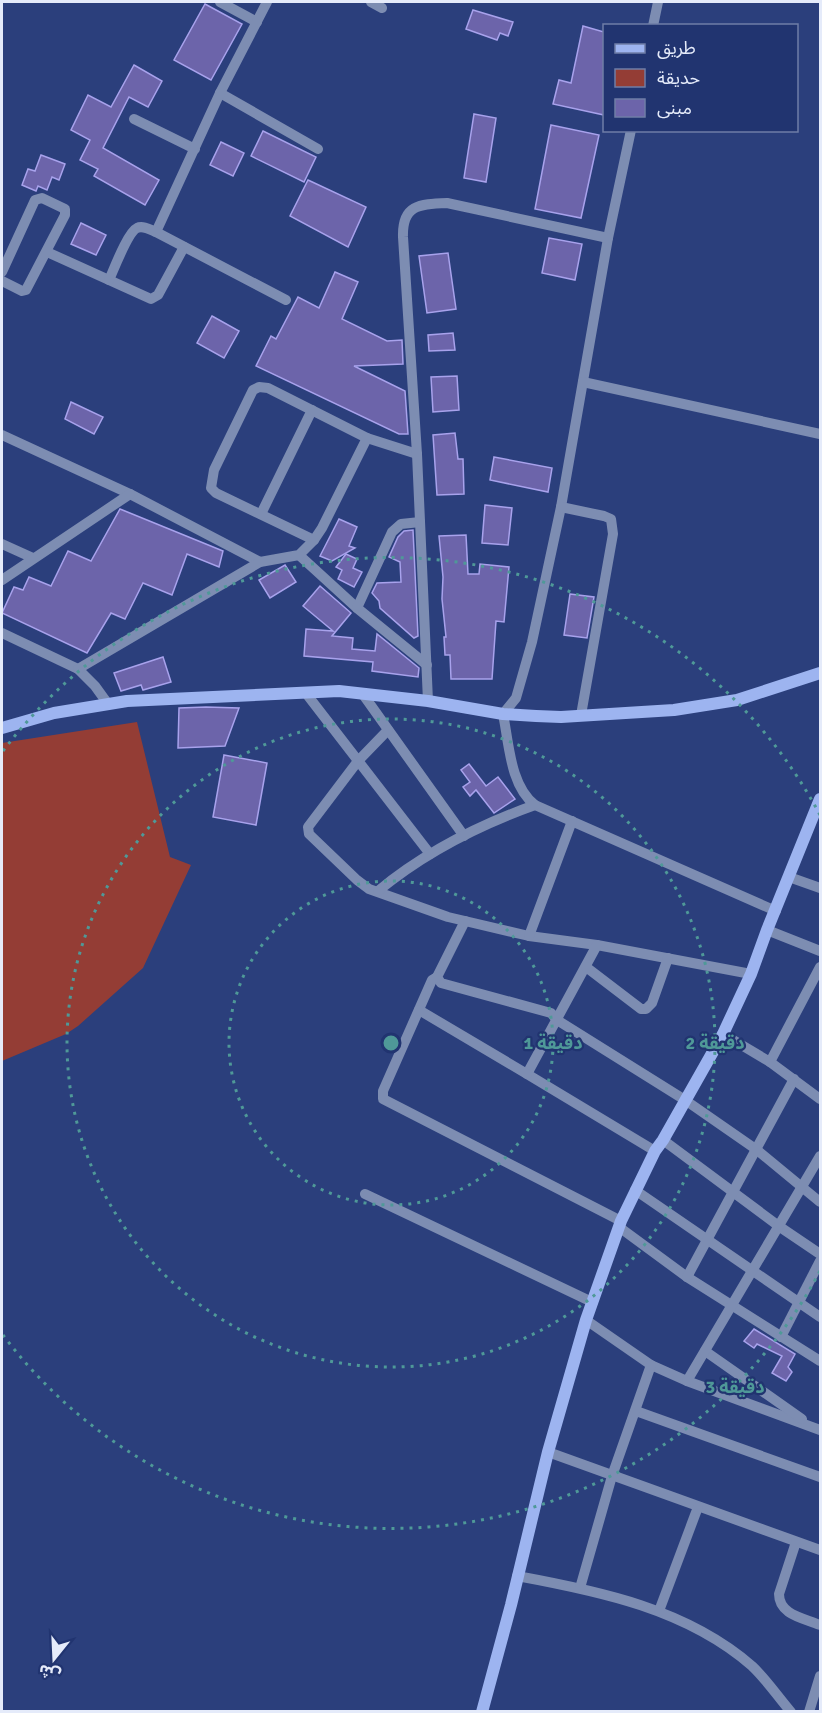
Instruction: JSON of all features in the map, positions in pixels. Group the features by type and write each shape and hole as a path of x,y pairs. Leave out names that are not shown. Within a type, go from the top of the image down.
{"street":[{"path":"220,2 257,22"},
{"path":"156,232 220,93 267,2"},
{"path":"371,2 382,8"},
{"path":"653,24 658,2"},
{"path":"220,93 318,149"},
{"path":"134,119 195,150"},
{"path":"503,714 516,698 532,642 561,507 608,238 631,132"},
{"path":"2,272 35,200 39,198 64,209 65,215 26,290 22,291 2,281"},
{"path":"428,701 417,454 403,237 403,225 408,212 422,203 447,203 608,238"},
{"path":"109,279 131,235 136,228 141,227 156,232 286,300"},
{"path":"46,252 109,279 145,298 155,298 184,247"},
{"path":"583,382 820,434"},
{"path":"314,540 216,493 211,488 214,470 253,390 260,387 267,388 367,438 417,454"},
{"path":"261,514 312,410"},
{"path":"2,435 130,494 260,562"},
{"path":"78,669 260,562 299,555 314,540 367,438"},
{"path":"2,580 130,494"},
{"path":"561,507 611,519 613,534 581,715"},
{"path":"357,608 392,532 401,524 420,522"},
{"path":"2,544 33,558"},
{"path":"299,555 357,608 427,665"},
{"path":"2,633 78,669 95,686 108,704"},
{"path":"2,728 54,713 148,699 339,691 428,701 503,714 561,717 674,710 737,700 820,673"},
{"path":"305,692 430,854"},
{"path":"362,693 464,837"},
{"path":"503,714 516,780 526,798 535,805 776,910"},
{"path":"388,730 358,761 310,823 308,832 369,889 465,921 529,936 597,945 751,974"},
{"path":"482,1712 548,1452 586,1320 620,1224 655,1151 723,1034 751,974 766,930 820,799"},
{"path":"378,891 404,869 430,854 501,818 535,805"},
{"path":"529,936 572,821"},
{"path":"789,877 820,888"},
{"path":"465,921 437,977 432,981 383,1091 383,1099 620,1224 687,1277 820,1361"},
{"path":"766,930 820,951"},
{"path":"527,1074 597,945"},
{"path":"586,968 641,1009 646,1009 652,1003 668,958"},
{"path":"770,1062 820,967"},
{"path":"437,977 441,983 551,1013 557,1020 685,1100 757,1150 820,1202"},
{"path":"419,1010 655,1151"},
{"path":"723,1034 770,1062 820,1099"},
{"path":"687,1277 794,1079"},
{"path":"663,1140 820,1254"},
{"path":"687,1381 803,1189 820,1156"},
{"path":"635,1190 820,1317"},
{"path":"365,1194 592,1302"},
{"path":"781,1337 820,1261"},
{"path":"586,1320 651,1365 687,1381 817,1429"},
{"path":"705,1351 817,1429"},
{"path":"580,1587 612,1476 651,1365"},
{"path":"636,1411 820,1477"},
{"path":"548,1452 820,1550"},
{"path":"658,1611 698,1507"},
{"path":"796,1542 779,1594 779,1603 784,1610 820,1625"},
{"path":"517,1576 580,1587 658,1611 709,1635 753,1666 791,1712"},
{"path":"809,1712 820,1676"}],"green space":[{"path":"137,722 170,857 191,865 143,968 66,1034 2,1061 2,743"}],"building":[{"path":"205,4 242,24 211,80 174,60"},
{"path":"473,10 513,22 508,36 500,33 497,40 466,29"},
{"path":"583,26 603,32 603,115 553,104 559,80 571,83"},
{"path":"134,65 162,81 148,107 129,97 103,148 159,180 145,205 94,176 98,169 80,160 90,140 71,130 88,95 111,107"},
{"path":"474,114 496,118 486,182 464,178"},
{"path":"551,125 599,135 581,218 535,209"},
{"path":"263,131 316,157 304,182 251,156"},
{"path":"221,142 244,153 233,176 210,165"},
{"path":"41,155 65,164 59,180 52,177 47,190 38,186 36,191 22,185 28,169 35,171"},
{"path":"308,180 366,207 348,247 290,216"},
{"path":"81,223 106,235 96,255 71,244"},
{"path":"549,238 582,244 575,280 542,273"},
{"path":"448,253 456,309 427,313 419,256"},
{"path":"335,272 358,282 342,319 387,341 402,340 403,364 354,366 405,391 408,434 399,434 256,366 271,336 276,339 298,297 319,308"},
{"path":"212,316 239,331 224,358 197,343"},
{"path":"453,333 455,350 429,351 428,335"},
{"path":"457,376 459,410 433,412 431,377"},
{"path":"71,402 103,417 94,434 65,419"},
{"path":"455,433 458,459 463,459 464,494 437,495 433,435"},
{"path":"494,457 552,468 548,492 490,480"},
{"path":"485,505 512,508 508,545 482,543"},
{"path":"120,509 223,551 219,567 187,554 172,595 143,583 125,619 111,613 87,653 2,613 14,587 23,590 29,577 51,586 68,551 91,561"},
{"path":"339,519 357,527 349,546 355,548 332,561 320,556"},
{"path":"413,530 418,636 414,638 380,608 379,601 372,593 377,583 401,582 400,562 389,557 398,537 404,531"},
{"path":"466,535 468,574 479,574 480,564 509,567 504,622 496,621 492,679 451,679 450,655 445,655 443,577 439,536"},
{"path":"346,554 357,559 353,568 362,572 354,587 338,579 342,570 336,567"},
{"path":"285,565 296,582 270,598 259,580"},
{"path":"320,586 351,613 332,636 353,638 352,649 375,651 377,634 419,668 418,677 372,671 373,662 304,656 306,629 333,631 303,606"},
{"path":"570,594 594,597 587,638 564,635"},
{"path":"163,657 171,682 143,690 141,685 121,691 114,673"},
{"path":"179,708 239,708 225,746 178,748"},
{"path":"224,755 267,763 256,825 213,817"},
{"path":"469,764 486,786 498,777 515,799 494,813 476,790 470,796 463,787 470,782 461,770"},
{"path":"754,1329 795,1354 788,1367 792,1372 786,1381 772,1373 782,1356 757,1344 754,1348 744,1341"}]}
